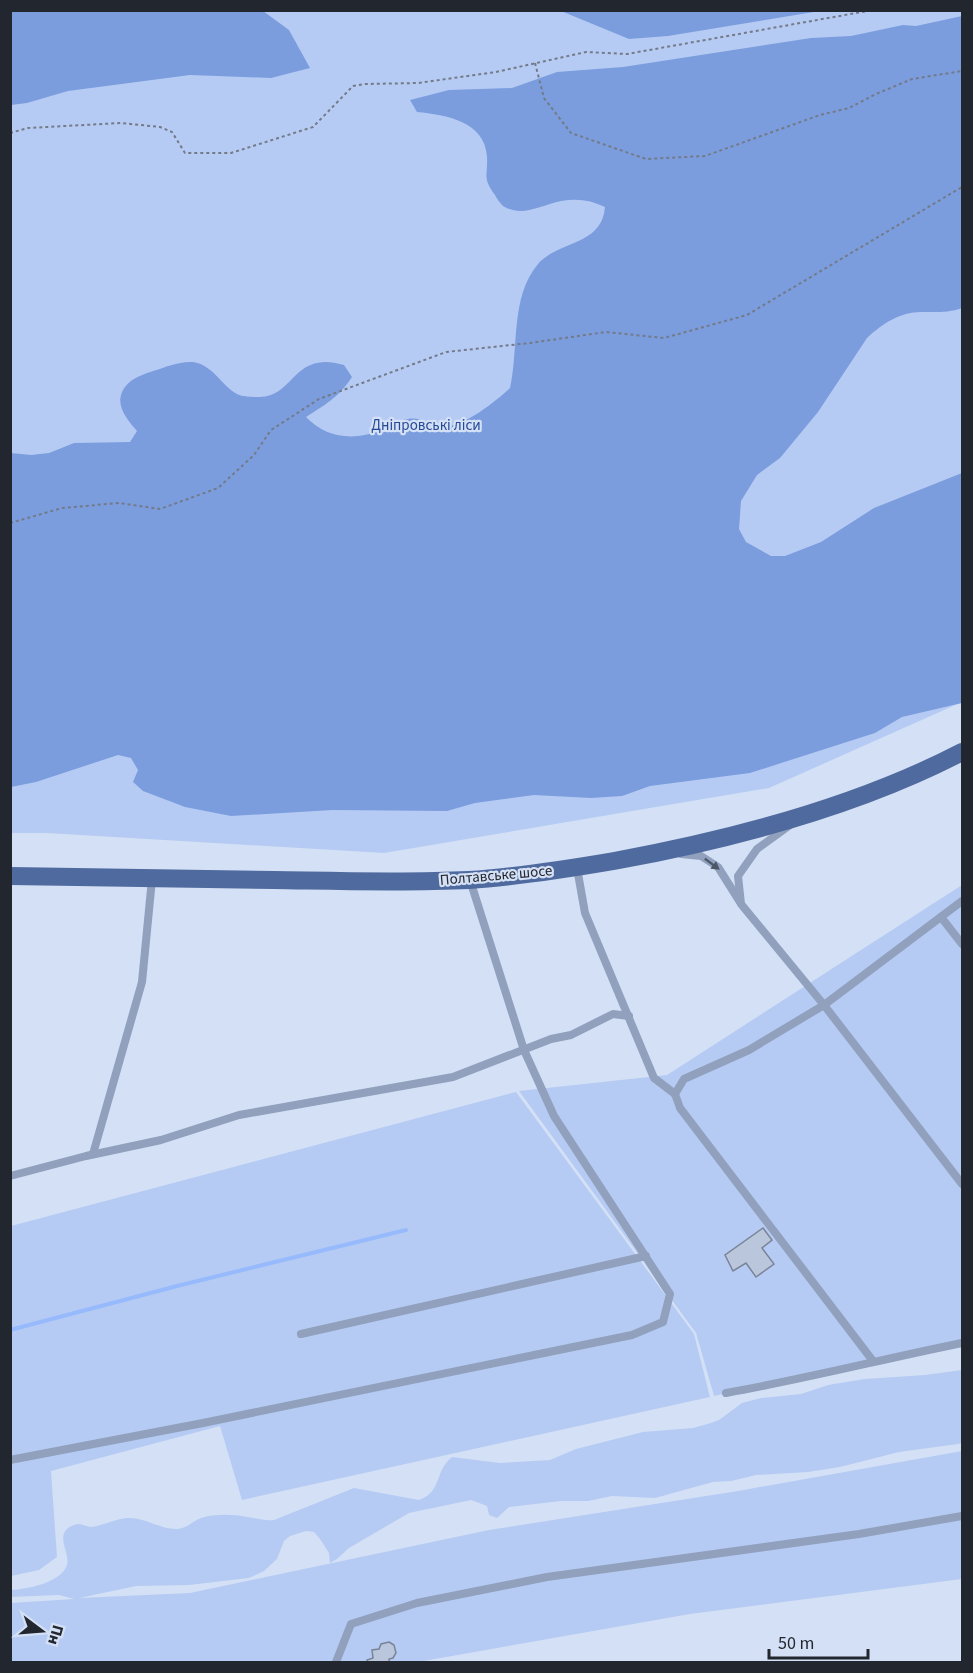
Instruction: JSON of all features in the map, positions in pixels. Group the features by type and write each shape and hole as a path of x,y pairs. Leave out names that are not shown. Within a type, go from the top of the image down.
{"main road":[{"name":"Полтавське шосе","path":"10,876 329,881 470,880 577,867 665,852 735,835 805,814 894,782 963,752"}],"lane":[{"path":"741,904 738,876 757,849 805,814"},
{"path":"665,852 701,856 718,867 741,904 824,1005 963,1184"},
{"path":"577,867 585,913 654,1078 675,1094 680,1108 873,1361"},
{"path":"93,1154 142,982 152,879"},
{"path":"10,1460 632,1335 663,1322 670,1294 554,1116 524,1050 470,880"},
{"path":"675,1094 684,1079 749,1050 824,1005 963,901"},
{"path":"941,917 963,944"},
{"path":"10,1176 93,1154 161,1140 239,1115 453,1077 551,1039 571,1035 613,1014 629,1016"},
{"path":"301,1334 646,1256"},
{"path":"726,1393 963,1343"},
{"path":"336,1662 351,1624 417,1603 547,1577 859,1534 963,1516"}],"path":[{"path":"10,133 28,128 121,123 160,127 172,132 184,153 231,153 313,127 353,87 365,84 418,83 496,72 586,52 627,54 873,10"},
{"path":"535,63 544,98 571,134 646,159 705,156 820,115 849,108 912,79 963,71"},
{"path":"10,524 62,508 119,502 160,509 218,488 254,454 271,430 319,399 446,351 530,343 606,332 664,338 747,315 963,187"}],"green space":[{"path":"10,11 263,11 289,30 310,68 271,78 190,75 68,91 27,103 11,105"},
{"name":"Дніпровські ліси","path":"11,11 962,11 962,702 769,788 384,853 47,833 11,833"},
{"path":"561,11 820,11 668,36 629,39"},
{"name":"Дніпровські ліси","path":"962,16 962,308 906,314 885,324 867,338 818,412 780,458 757,475 741,501 739,529 746,542 771,556 785,556 821,542 874,508 962,473 962,703 902,717 875,733 750,773 650,786 622,796 591,798 534,795 475,803 447,811 332,810 231,816 185,807 143,791 133,782 138,770 131,758 118,755 36,782 11,787 11,453 31,455 49,453 74,443 130,442 137,431 122,410 120,400 123,390 138,377 183,362 200,364 237,394 255,397 272,395 304,368 314,364 327,362 344,365 352,377 347,384 331,400 306,417 327,432 343,436 369,434 408,419 422,420 438,427 452,426 470,418 510,388 519,307 529,277 547,256 588,236 596,229 602,220 605,207 578,200 561,201 524,211 503,206 487,180 485,145 479,135 462,122 440,115 417,112 410,100 449,90 512,88 557,72 623,67 811,38 851,36"},
{"path":"962,885 962,1342 714,1396 696,1333 519,1091 667,1075"},
{"path":"516,1092 694,1334 710,1397 242,1500 220,1426 51,1471 57,1557 39,1570 11,1576 11,1226"},
{"path":"962,1370 962,1443 899,1452 840,1467 808,1472 756,1475 731,1481 713,1482 655,1498 612,1496 588,1501 561,1501 509,1507 497,1518 489,1515 487,1506 471,1500 409,1513 349,1548 330,1563 329,1553 320,1539 314,1532 306,1531 290,1536 284,1541 277,1559 264,1571 249,1578 189,1585 136,1586 79,1598 190,1593 489,1530 738,1491 962,1451 962,1579 690,1614 418,1662 11,1662 11,1603 74,1599 59,1595 10,1597 11,1590 43,1584 64,1571 68,1560 64,1533 76,1524 92,1527 134,1518 176,1529 183,1528 201,1518 218,1515 274,1520 354,1488 419,1500 432,1491 446,1462 452,1457 500,1463 550,1460 576,1449 643,1432 693,1428 711,1423 719,1420 742,1403 761,1398 801,1394 828,1385 865,1379"}],"building":[{"path":"763,1228 772,1240 762,1248 774,1264 756,1277 746,1263 733,1271 725,1255"},
{"path":"389,1642 394,1645 396,1653 393,1658 389,1659 389,1662 367,1662 373,1658 372,1650 379,1649 381,1644"}],"waterway":[{"path":"10,1330 406,1230"}]}
